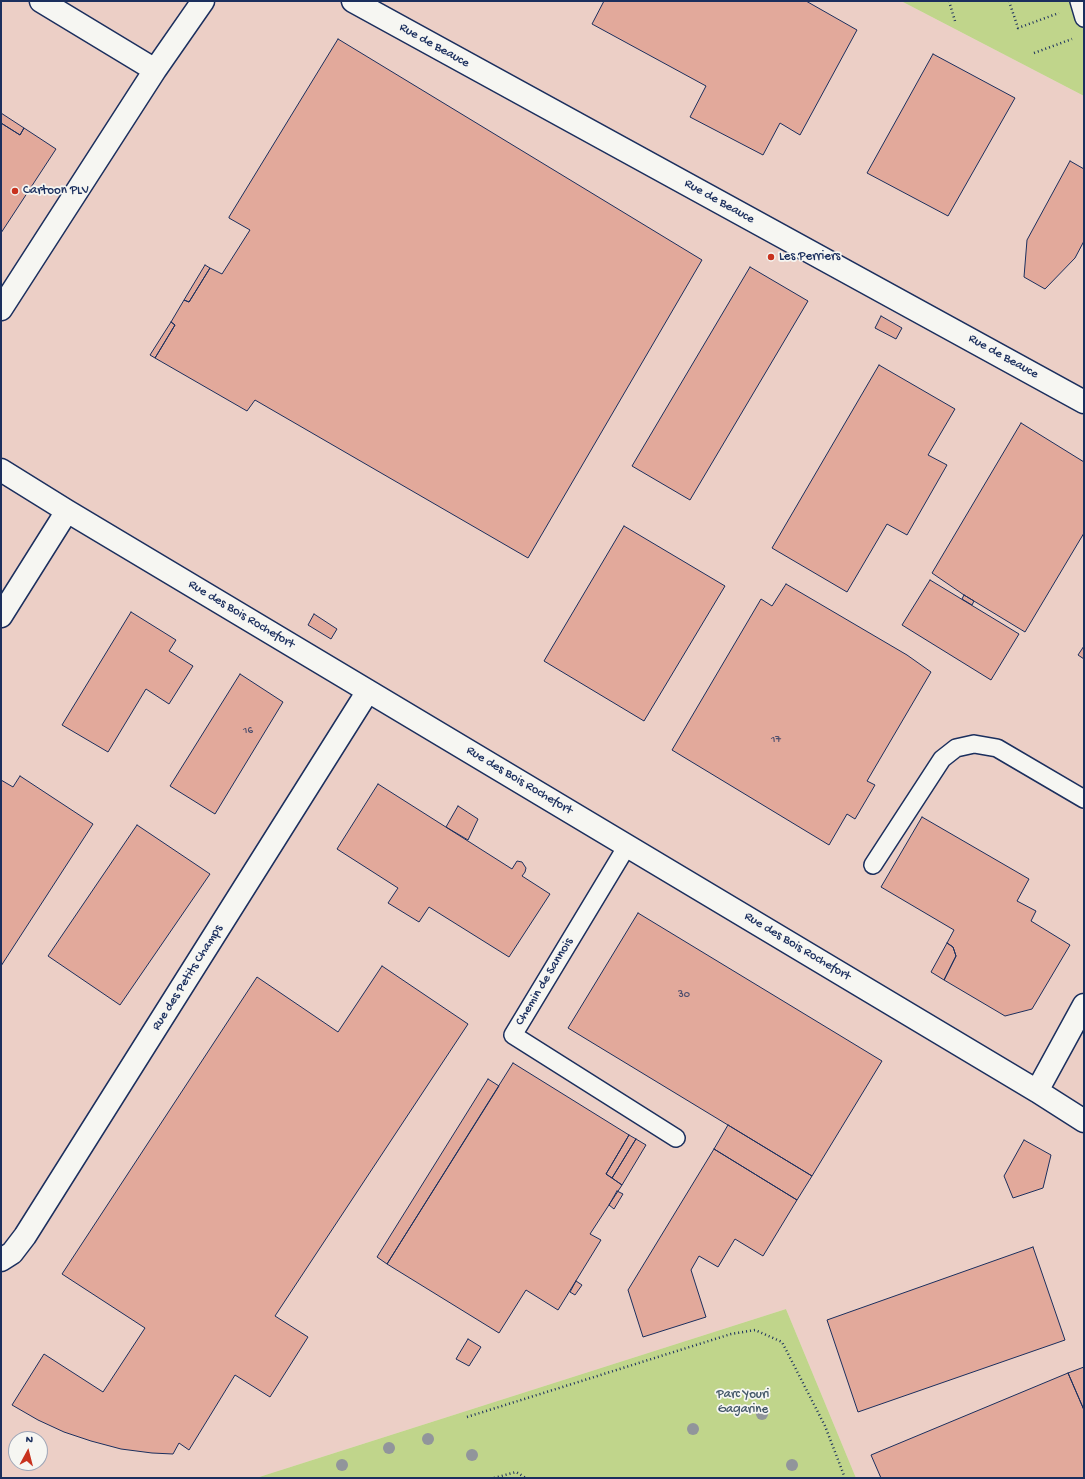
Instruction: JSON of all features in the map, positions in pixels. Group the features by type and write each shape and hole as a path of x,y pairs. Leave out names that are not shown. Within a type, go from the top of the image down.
{"street":[{"path":"41,1 155,70"},
{"path":"1,309 155,70 203,1"},
{"name":"Rue de Beauce","path":"353,1 1084,402"},
{"name":"Rue des Bois Rochefort","path":"1,470 67,511 1037,1091 1084,1121"},
{"path":"1,616 67,511"},
{"name":"Rue des Petits Champs","path":"1,1260 12,1253 25,1236 368,691"},
{"path":"1037,1091 1084,1005"}],"lane":[{"path":"873,865 942,759 956,748 974,744 997,748 1084,799"},
{"name":"Chemin de Sannois","path":"627,846 513,1035 676,1138"}],"path":[{"path":"949,1 955,21"},
{"path":"1009,1 1018,28 1081,8"},
{"path":"1034,53 1077,38"},
{"path":"467,1417 731,1334 755,1330 782,1342 825,1426 845,1478"},
{"path":"494,1478 516,1472 526,1478"}],"shaded area":[{"path":"1,1 901,1 1084,96 1084,1478 856,1478 786,1309 256,1478 1,1478"}],"green space":[{"path":"901,1 1084,1 1084,96"},
{"name":"Parc Youri Gagarine","path":"786,1309 856,1478 256,1478"}],"building":[{"path":"604,1 806,1 857,30 800,135 780,123 763,155 690,117 706,86 592,24"},
{"path":"338,39 702,260 528,558 255,400 247,411 155,358 175,325 171,322 184,300 189,302 210,268 222,274 250,230 229,217"},
{"path":"933,54 1015,98 948,216 867,173"},
{"path":"1,113 24,128 20,135 1,123"},
{"name":"Cartoon PLV","path":"1,123 20,135 24,128 56,149 1,233"},
{"path":"1070,161 1084,169 1084,241 1075,258 1045,289 1024,277 1027,240"},
{"path":"205,265 210,268 189,302 184,300"},
{"path":"750,267 808,301 690,500 632,466"},
{"path":"881,316 902,328 896,339 875,328"},
{"path":"171,322 175,325 155,358 150,355"},
{"path":"879,365 955,409 928,455 947,465 907,535 887,524 847,592 772,548"},
{"path":"1021,423 1084,462 1084,533 1025,632 964,595 932,573"},
{"path":"624,526 725,586 644,721 544,661"},
{"path":"930,580 1019,634 991,680 902,625"},
{"path":"786,584 907,655 931,672 867,781 875,785 855,819 847,814 829,845 672,750 761,599 772,606"},
{"path":"964,595 974,601 972,605 962,599"},
{"path":"131,612 176,640 169,651 193,666 169,704 146,689 108,752 62,725"},
{"path":"314,614 337,629 331,639 308,625"},
{"path":"1084,646 1084,659 1078,655"},
{"path":"240,674 283,702 215,814 170,786"},
{"path":"20,776 93,824 1,966 1,780 13,787"},
{"path":"378,784 512,869 517,861 522,862 526,868 522,876 550,894 509,957 429,907 419,922 388,903 398,888 337,849"},
{"path":"458,806 478,819 468,840 446,827"},
{"path":"922,817 1029,879 1017,901 1036,911 1031,921 1070,945 1032,1009 1005,1016 944,980 956,956 953,947 947,943 954,930 881,887"},
{"path":"137,825 210,874 120,1005 48,956"},
{"path":"638,913 882,1061 812,1176 568,1028"},
{"path":"947,943 953,947 956,956 944,980 931,972"},
{"path":"382,966 468,1024 275,1316 308,1337 270,1397 235,1375 189,1450 179,1443 173,1454 121,1449 91,1441 64,1432 38,1420 12,1405 44,1354 103,1392 145,1328 62,1274 257,977 338,1032"},
{"path":"513,1063 629,1135 606,1174 622,1185 590,1234 601,1240 558,1310 526,1290 499,1333 387,1264"},
{"path":"488,1079 499,1086 387,1264 377,1257"},
{"path":"728,1125 812,1176 797,1200 714,1149"},
{"path":"629,1135 636,1139 612,1178 606,1174"},
{"path":"636,1139 646,1145 622,1185 612,1178"},
{"path":"1024,1140 1051,1155 1043,1188 1013,1198 1004,1176"},
{"path":"714,1149 797,1200 763,1256 735,1239 718,1267 699,1256 691,1270 706,1317 643,1337 628,1290"},
{"path":"617,1191 623,1194 614,1209 609,1205"},
{"path":"1033,1247 1065,1340 858,1412 827,1320"},
{"path":"576,1281 582,1285 575,1295 570,1292"},
{"path":"468,1339 481,1347 469,1366 456,1359"},
{"path":"1084,1367 1084,1410 1068,1373"},
{"path":"1068,1373 1084,1410 1084,1478 881,1478 871,1455"}],"place":[{"name":"Cartoon PLV","path":"15,191"},
{"name":"Les Perriers","path":"771,257"}]}
